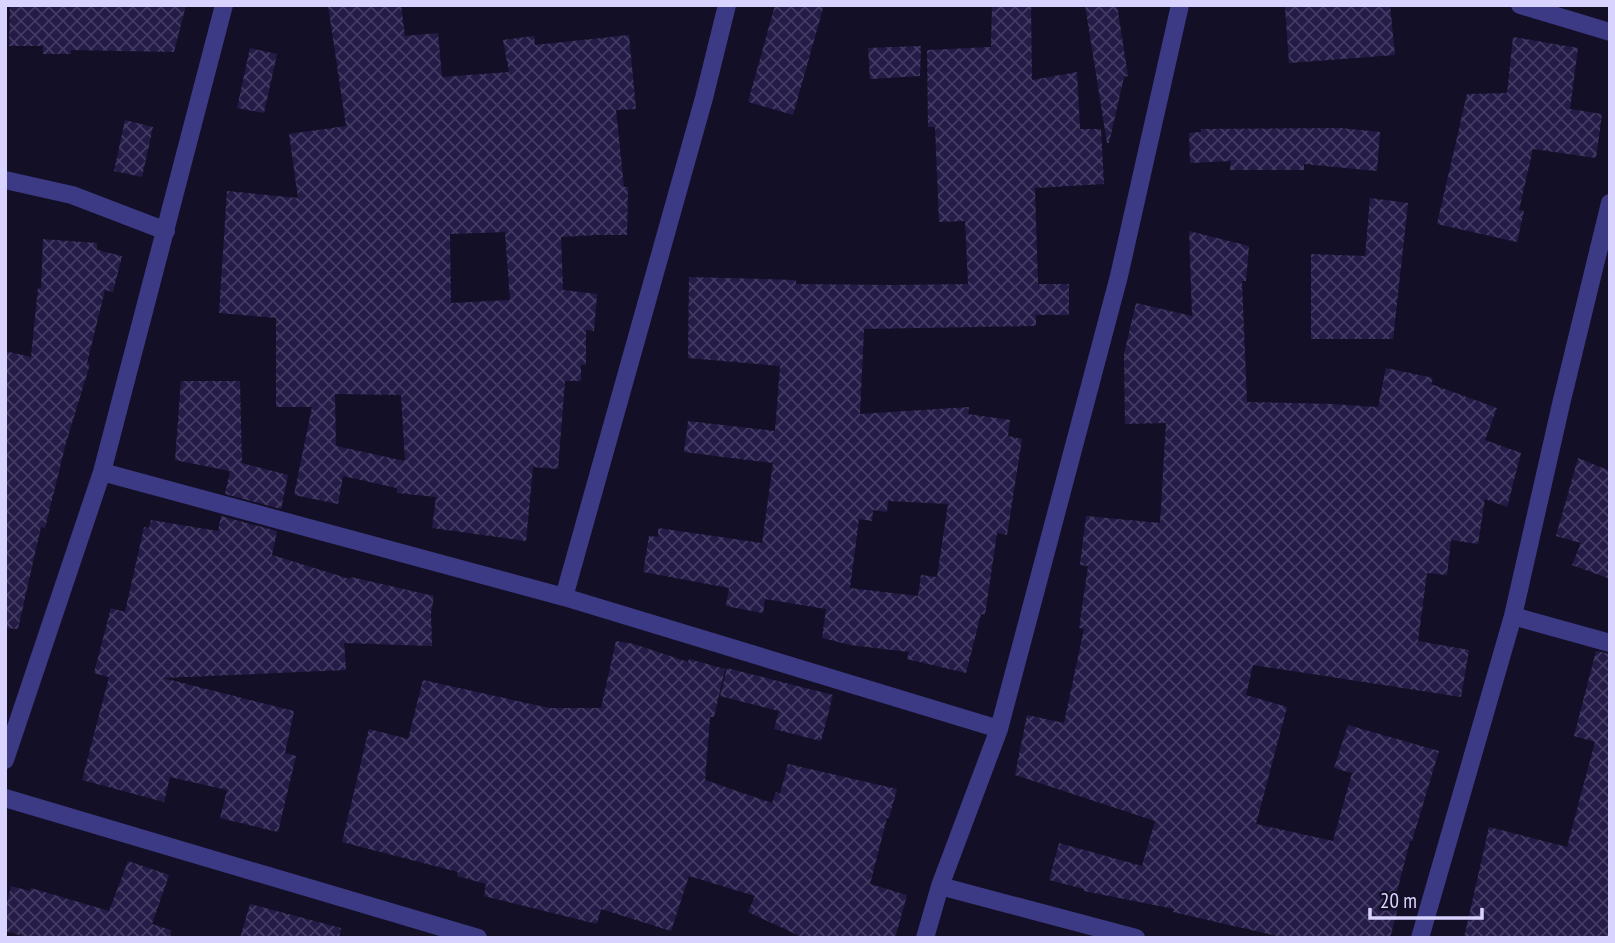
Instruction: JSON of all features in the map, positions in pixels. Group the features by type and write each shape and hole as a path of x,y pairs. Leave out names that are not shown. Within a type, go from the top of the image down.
{"street":[{"path":"5,760 102,472 224,5"},
{"path":"564,597 704,98 727,5"},
{"path":"925,938 940,886 999,729 1119,276 1180,5"},
{"path":"1520,5 1610,32"},
{"path":"5,180 72,195 166,231"},
{"path":"1420,938 1514,616 1560,404 1610,204"},
{"path":"102,472 564,597 999,729"},
{"path":"1514,616 1610,643"},
{"path":"5,798 478,938"},
{"path":"940,886 1136,938"}],"building":[{"path":"10,5 186,5 174,52 71,50 71,54 43,54 43,46 9,46"},
{"path":"328,5 401,5 405,36 438,33 442,77 509,72 503,40 534,36 535,45 629,35 636,109 616,110 624,187 628,187 627,235 561,237 563,290 597,294 594,331 586,330 586,365 581,365 581,381 565,381 558,469 533,467 526,541 432,528 436,497 397,493 397,488 343,476 338,504 294,495 312,407 276,407 276,318 219,313 227,191 298,198 289,134 346,126","holes":["505,232 510,300 451,303 450,234","335,394 401,395 405,461 336,446"]},
{"path":"775,5 824,5 793,115 748,102"},
{"path":"992,5 1031,5 1032,80 1077,72 1080,129 1101,129 1104,184 1035,188 1038,284 1069,284 1069,315 1036,315 1036,326 864,329 860,414 969,407 968,414 1010,420 1008,436 1022,439 1007,535 997,533 985,615 981,614 966,673 907,659 909,652 850,645 822,638 826,609 765,599 763,613 726,606 729,588 643,572 649,536 658,537 658,528 762,543 773,463 684,452 688,421 775,431 780,366 688,358 689,277 796,280 796,284 968,284 965,221 939,222 935,127 928,127 927,50 991,47","holes":["888,501 948,504 937,577 921,575 918,596 850,588 859,519 872,521 873,510 887,512"]},
{"path":"1085,5 1117,5 1128,76 1124,77 1109,143 1107,143"},
{"path":"1390,5 1395,55 1289,63 1285,7"},
{"path":"1513,37 1578,48 1570,109 1602,114 1596,158 1533,149 1519,210 1524,211 1517,242 1437,224 1467,94 1507,93"},
{"path":"921,46 920,76 870,79 868,48"},
{"path":"250,48 277,54 264,113 237,108"},
{"path":"125,120 153,127 142,177 114,171"},
{"path":"1341,128 1380,132 1377,171 1304,164 1304,170 1230,170 1231,161 1190,163 1189,133 1201,132 1201,129"},
{"path":"1370,198 1408,203 1393,339 1311,339 1311,254 1365,256"},
{"path":"1189,231 1249,246 1246,281 1242,281 1247,402 1378,407 1386,368 1433,378 1431,384 1497,408 1485,440 1521,453 1507,507 1485,499 1478,544 1451,540 1447,575 1427,573 1418,641 1469,650 1461,697 1253,665 1246,695 1287,707 1256,824 1333,841 1352,773 1334,768 1348,725 1439,751 1410,841 1394,903 1399,904 1390,938 1286,938 1173,912 1174,909 1084,891 1049,880 1059,843 1142,866 1155,821 1015,775 1027,715 1064,723 1084,629 1079,628 1088,566 1080,565 1086,516 1160,523 1166,423 1125,424 1124,354 1136,303 1192,316"},
{"path":"43,239 97,243 97,250 122,256 113,292 105,290 87,363 90,364 66,443 45,528 41,527 18,629 5,628 5,351 31,357 38,288 41,288"},
{"path":"181,381 240,381 242,463 288,475 281,509 225,494 230,471 175,460"},
{"path":"1578,458 1610,471 1610,579 1572,565 1581,543 1556,536"},
{"path":"221,516 277,531 272,555 350,579 351,577 434,596 431,614 432,646 344,643 346,670 163,678 294,711 285,753 296,756 278,832 220,818 227,790 170,777 164,802 82,780 109,677 94,673 111,608 125,612 144,527 149,528 151,520 218,531"},
{"path":"616,641 634,644 688,662 689,659 725,669 714,717 710,717 705,780 772,803 776,792 780,794 788,764 897,789 870,884 907,895 895,938 804,938 748,912 755,896 689,876 671,931 601,909 597,924 484,896 486,884 457,876 458,872 342,842 369,729 408,739 423,680 549,708 601,708"},
{"path":"1596,651 1610,654 1610,938 1464,938 1489,827 1567,847 1595,742 1574,736"},
{"path":"727,668 833,695 821,741 774,729 779,711 720,696"},
{"path":"128,861 169,875 152,924 171,930 170,938 30,938 5,931 5,911 11,886 30,891 31,888 109,911"},
{"path":"250,904 341,928 339,938 240,938"}]}
